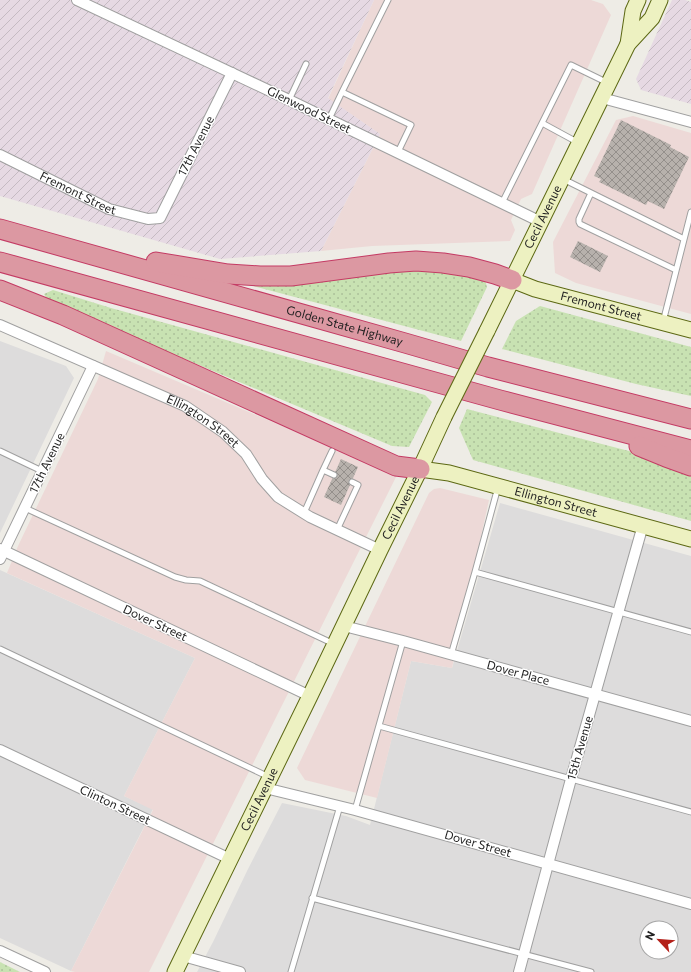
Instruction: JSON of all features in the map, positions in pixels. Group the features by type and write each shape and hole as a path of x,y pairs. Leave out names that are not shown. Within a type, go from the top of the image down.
{"highway":[{"name":"Golden State Highway","path":"0,229 488,367 691,419"},
{"path":"44,241 228,274 291,276 416,261 469,267 512,280"},
{"path":"0,262 493,398 691,450"},
{"path":"0,290 63,316 396,466 420,469"},
{"path":"577,419 666,457 691,466"}],"main road":[{"name":"Cecil Avenue","path":"175,972 444,418 609,84 628,44 633,11 638,0"},
{"name":"Cecil Avenue","path":"628,44 652,18 660,0"},
{"name":"Fremont Street","path":"512,280 535,288 691,330"},
{"name":"Ellington Street","path":"420,469 448,473 691,539"}],"street":[{"name":"Glenwood Street","path":"77,0 398,152 541,222"},
{"name":"17th Avenue","path":"160,218 232,73"},
{"path":"602,98 691,122"},
{"name":"Fremont Street","path":"0,155 109,209 148,219 160,218"},
{"name":"Ellington Street","path":"0,326 185,406 223,432 246,454 262,479 278,497 304,513 380,550"},
{"name":"17th Avenue","path":"1,553 25,508 93,366"},
{"name":"15th Avenue","path":"519,972 571,779 644,526"},
{"name":"Dover Street","path":"1,553 310,696"},
{"name":"Dover Place","path":"344,626 691,721"},
{"name":"Clinton Street","path":"0,750 230,859"},
{"name":"Dover Street","path":"268,783 340,806 691,904"},
{"path":"0,950 45,972"},
{"path":"183,956 240,972"}],"lane":[{"path":"329,119 388,0"},
{"path":"289,100 306,64"},
{"path":"502,203 572,65 609,84"},
{"path":"342,92 410,125 398,152"},
{"path":"542,124 580,143"},
{"path":"562,179 684,239"},
{"path":"591,193 579,219 580,224 676,270"},
{"path":"663,323 691,212"},
{"path":"0,451 42,471"},
{"path":"304,513 332,451"},
{"path":"323,470 334,475"},
{"path":"337,530 358,485 352,482"},
{"path":"451,655 498,486"},
{"path":"25,508 175,577 186,580 200,581 335,644"},
{"path":"475,572 691,632"},
{"path":"355,810 403,641"},
{"path":"0,649 268,783"},
{"path":"379,726 691,812"},
{"path":"291,972 340,806"},
{"path":"312,898 591,972"}],"shaded area":[{"path":"0,0 374,0 328,98 380,134 321,251 220,259 0,196"},
{"path":"374,0 591,0 603,4 611,15 532,194 521,199 511,220 515,230 510,241 372,246 321,251 380,134 328,99"},
{"path":"672,0 685,0 691,2 691,104 641,90 636,79"},
{"path":"633,116 691,133 691,314 576,283 555,273 553,242 616,120"},
{"path":"0,341 66,366 74,378 0,533"},
{"path":"106,351 397,475 149,972 71,971 153,810 124,796 195,658 7,573 18,546 98,379"},
{"path":"440,488 489,500 452,668 411,661 377,798 305,780 297,768 429,493 434,489"},
{"path":"500,503 691,556 691,972 197,972 282,803 346,816 370,825 411,661 452,668"},
{"path":"0,570 195,658 124,796 153,809 71,971 0,938"}],"green space":[{"path":"416,266 445,270 485,280 487,287 461,341 234,281"},
{"path":"53,290 111,308 425,395 432,402 409,447 392,446 49,302 44,294"},
{"path":"540,306 691,347 691,396 636,384 502,349 516,321"},
{"path":"467,409 656,458 691,472 691,521 473,460 459,428"},
{"path":"0,962 20,972 0,972"}],"building":[{"path":"621,120 671,145 670,147 689,157 664,209 648,201 646,205 599,182 601,179 594,176"},
{"path":"578,241 608,256 600,272 570,257"},
{"path":"341,459 358,467 341,505 324,497"}]}
